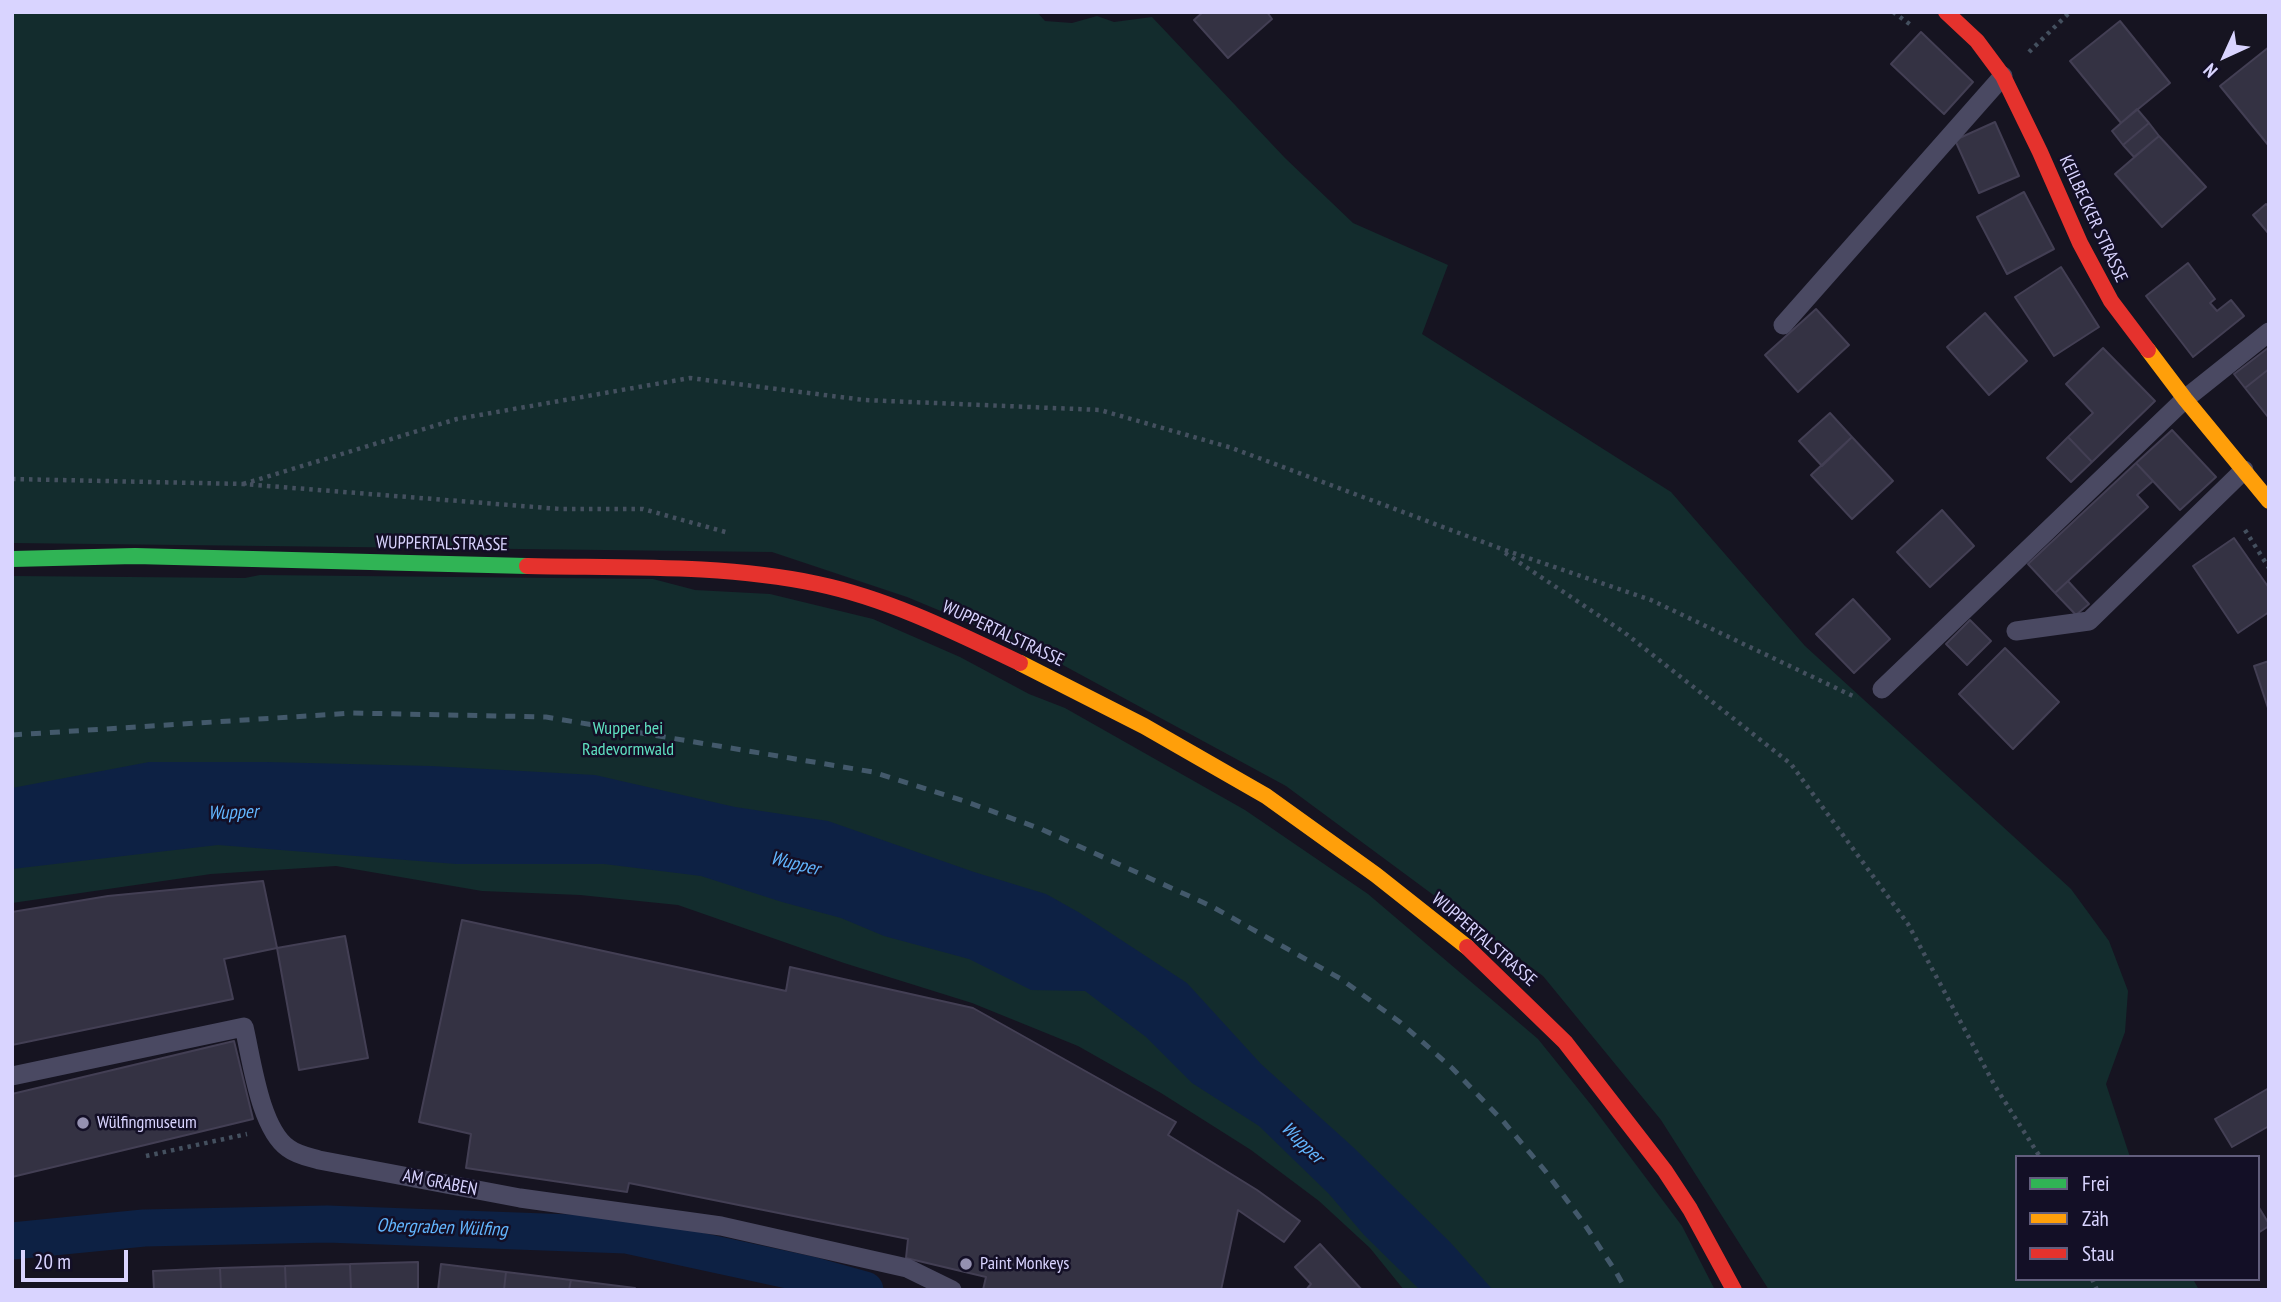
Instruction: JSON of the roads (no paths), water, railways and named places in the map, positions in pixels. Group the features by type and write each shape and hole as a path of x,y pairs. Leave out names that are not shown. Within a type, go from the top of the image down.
{"main road":[{"name":"KEILBECKER STRASSE","path":"1946,12 1977,41 2003,76 2080,243 2111,301 2185,399 2269,501"},
{"name":"WUPPERTALSTRASSE","path":"12,559 135,556 706,570 818,584 922,617 1025,665 1227,772 1266,796 1376,875 1465,945 1525,1001 1586,1065 1690,1209 1734,1290"}],"lane":[{"path":"1783,325 2003,76"},
{"path":"1882,689 2185,399 2269,332"},
{"path":"2016,631 2089,621 2244,470"},
{"name":"AM GRABEN","path":"12,1076 244,1027 265,1115 271,1129 288,1148 299,1154 520,1198 721,1226 907,1268 952,1290"}],"water":[{"name":"Wupper","path":"149,762 431,766 595,775 735,807 828,821 1046,894 1187,983 1261,1064 1353,1147 1450,1242 1493,1290 1420,1290 1364,1235 1329,1194 1259,1126 1192,1083 1146,1037 1085,991 1031,990 969,959 884,936 841,918 701,876 604,864 456,864 218,845 12,869 12,788"}],"waterway":[{"name":"Obergraben Wülfing","path":"12,1241 144,1228 327,1224 626,1235 811,1275 865,1290"}],"railway":[{"path":"12,735 353,713 546,717 873,772 964,801 1041,829 1211,906 1341,979 1401,1023 1452,1068 1503,1121 1546,1172 1583,1222 1626,1290"}],"place":[{"name":"Wülfingmuseum","path":"83,1123"},
{"name":"Paint Monkeys","path":"966,1264"}],"park label":[{"name":"Wupper bei Radevormwald","path":"628,739"}]}
